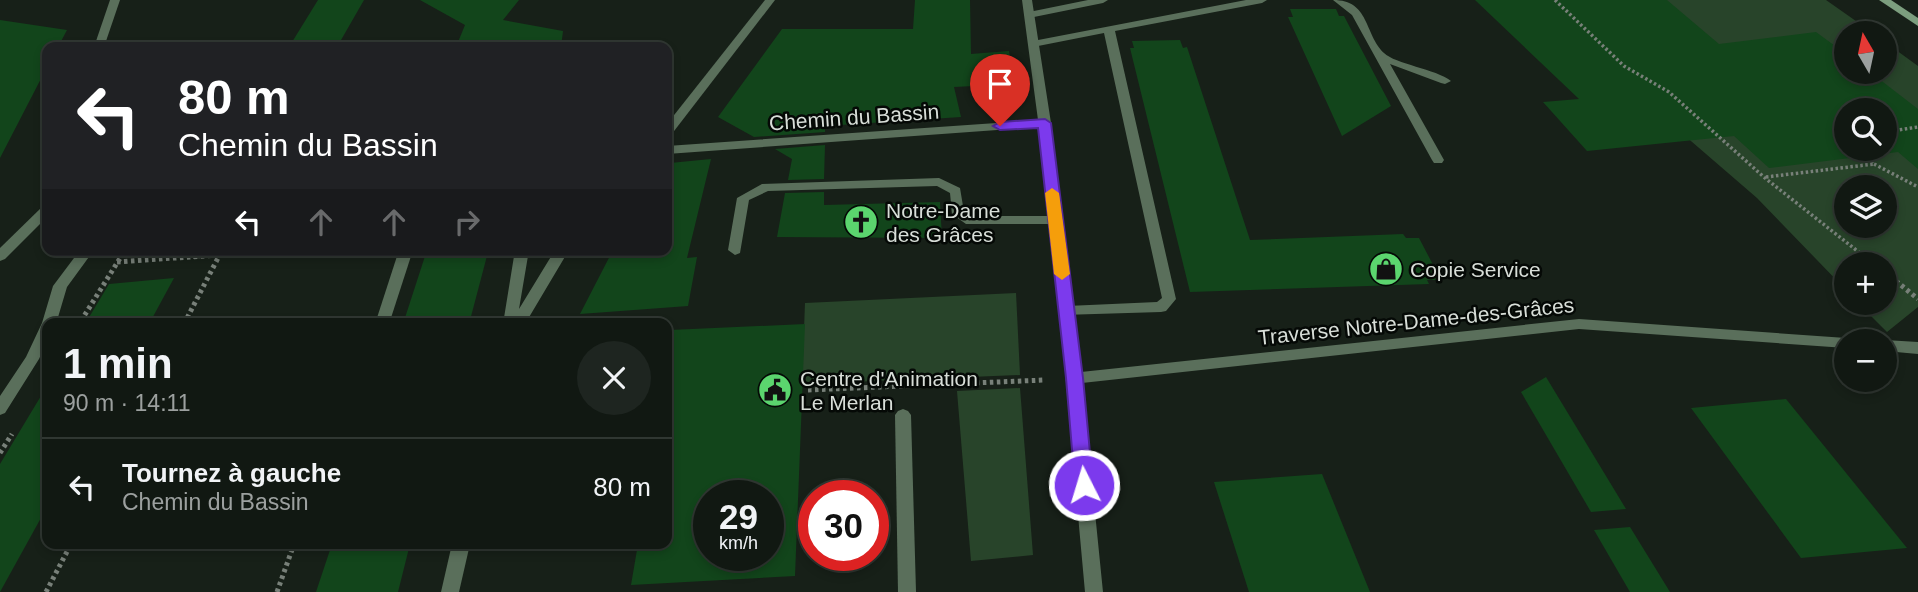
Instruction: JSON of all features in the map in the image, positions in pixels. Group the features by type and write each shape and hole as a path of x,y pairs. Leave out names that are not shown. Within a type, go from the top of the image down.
{"street":[{"path":"101,42 115,0"},
{"path":"672,126 771,0"},
{"path":"1027,0 1045,123 1075,378 1094,592"},
{"path":"1029,15 1102,0"},
{"path":"1033,44 1262,0"},
{"path":"1338,0 1356,13 1438,160"},
{"path":"1884,0 1918,23"},
{"path":"1067,311 1161,307 1168,299 1109,30"},
{"path":"1380,56 1445,81"},
{"name":"Chemin du Bassin","path":"672,150 1045,123"},
{"path":"735,250 743,198 766,187 939,181 956,191 958,214 966,220 1055,220"},
{"path":"0,256 42,215"},
{"path":"50,318 60,286 82,256"},
{"path":"384,318 404,256"},
{"path":"511,318 521,256"},
{"path":"522,318 558,256"},
{"name":"Traverse Notre-Dame-des-Grâces","path":"1075,378 1579,324 1834,342"},
{"path":"0,409 32,359 42,338"},
{"path":"1897,347 1918,348"},
{"path":"903,415 907,592"},
{"path":"450,592 460,549"}],"path":[{"path":"1555,0 1624,66 1669,92 1765,178 1860,252"},
{"path":"1897,130 1918,127"},
{"path":"1870,161 1918,187"},
{"path":"1765,178 1874,164"},
{"path":"84,318 121,256"},
{"path":"117,262 205,256"},
{"path":"187,318 219,256"},
{"path":"1897,282 1918,299"},
{"path":"808,390 1075,378"},
{"path":"46,592 68,549"},
{"path":"277,592 292,549"}],"green space":[{"path":"1515,0 1826,0 1856,21 1834,21 1834,84 1897,84 1897,51 1918,66 1918,307 1891,329 1884,329 1870,315 1897,315 1897,252 1834,252 1834,278 1757,198 1611,72"},
{"path":"1016,293 1020,375 802,384 805,303"},
{"path":"1020,388 1033,555 971,561 957,391"}],"building":[{"path":"318,0 364,0 340,42 292,42"},
{"path":"420,0 519,0 503,20 563,31 562,42 458,42 465,25"},
{"path":"915,0 970,0 971,54 1009,51 1014,84 954,87 961,117 825,126 825,132 754,137 718,117 782,29 913,29"},
{"path":"1475,0 1667,0 1719,44 1816,32 1834,45 1834,84 1886,84 1918,109 1918,169 1897,152 1897,98 1834,98 1834,160 1769,168 1734,136 1587,151 1543,102 1579,99"},
{"path":"1290,9 1336,9 1339,16 1344,16 1391,106 1342,136 1288,17 1293,17"},
{"path":"0,20 67,30 61,42 42,42 42,77 0,158"},
{"path":"1180,40 1183,48 1187,47 1250,240 1403,234 1406,238 1419,238 1441,280 1427,280 1429,284 1190,292 1130,48 1134,48 1132,41"},
{"path":"825,145 824,179 788,180 792,159 775,149"},
{"path":"711,159 687,258 697,257 688,306 580,314 610,256 672,256 672,163"},
{"name":"Notre-Dame des Grâces","path":"824,192 824,205 940,202 942,238 777,237 785,193"},
{"path":"425,256 487,256 471,318 405,318"},
{"path":"174,278 152,318 89,318 109,284"},
{"path":"805,324 795,576 631,585 637,549 672,549 672,330"},
{"path":"1546,377 1626,509 1591,512 1521,392"},
{"path":"42,394 42,516 0,592 0,464"},
{"path":"1786,399 1907,548 1801,558 1691,408"},
{"path":"1322,474 1370,592 1249,592 1214,482"},
{"path":"1630,527 1670,592 1630,592 1594,530"},
{"path":"330,549 409,549 398,592 316,592"}],"slow traffic":[{"path":"1052,193 1062,274"}],"place":[{"name":"Notre-Dame des Grâces","path":"861,222"},
{"name":"Copie Service","path":"1386,269"},
{"name":"Centre d'Animation Le Merlan","path":"775,390"}],"route":[{"path":"1000,126 1045,123 1075,378 1084,485"}]}
